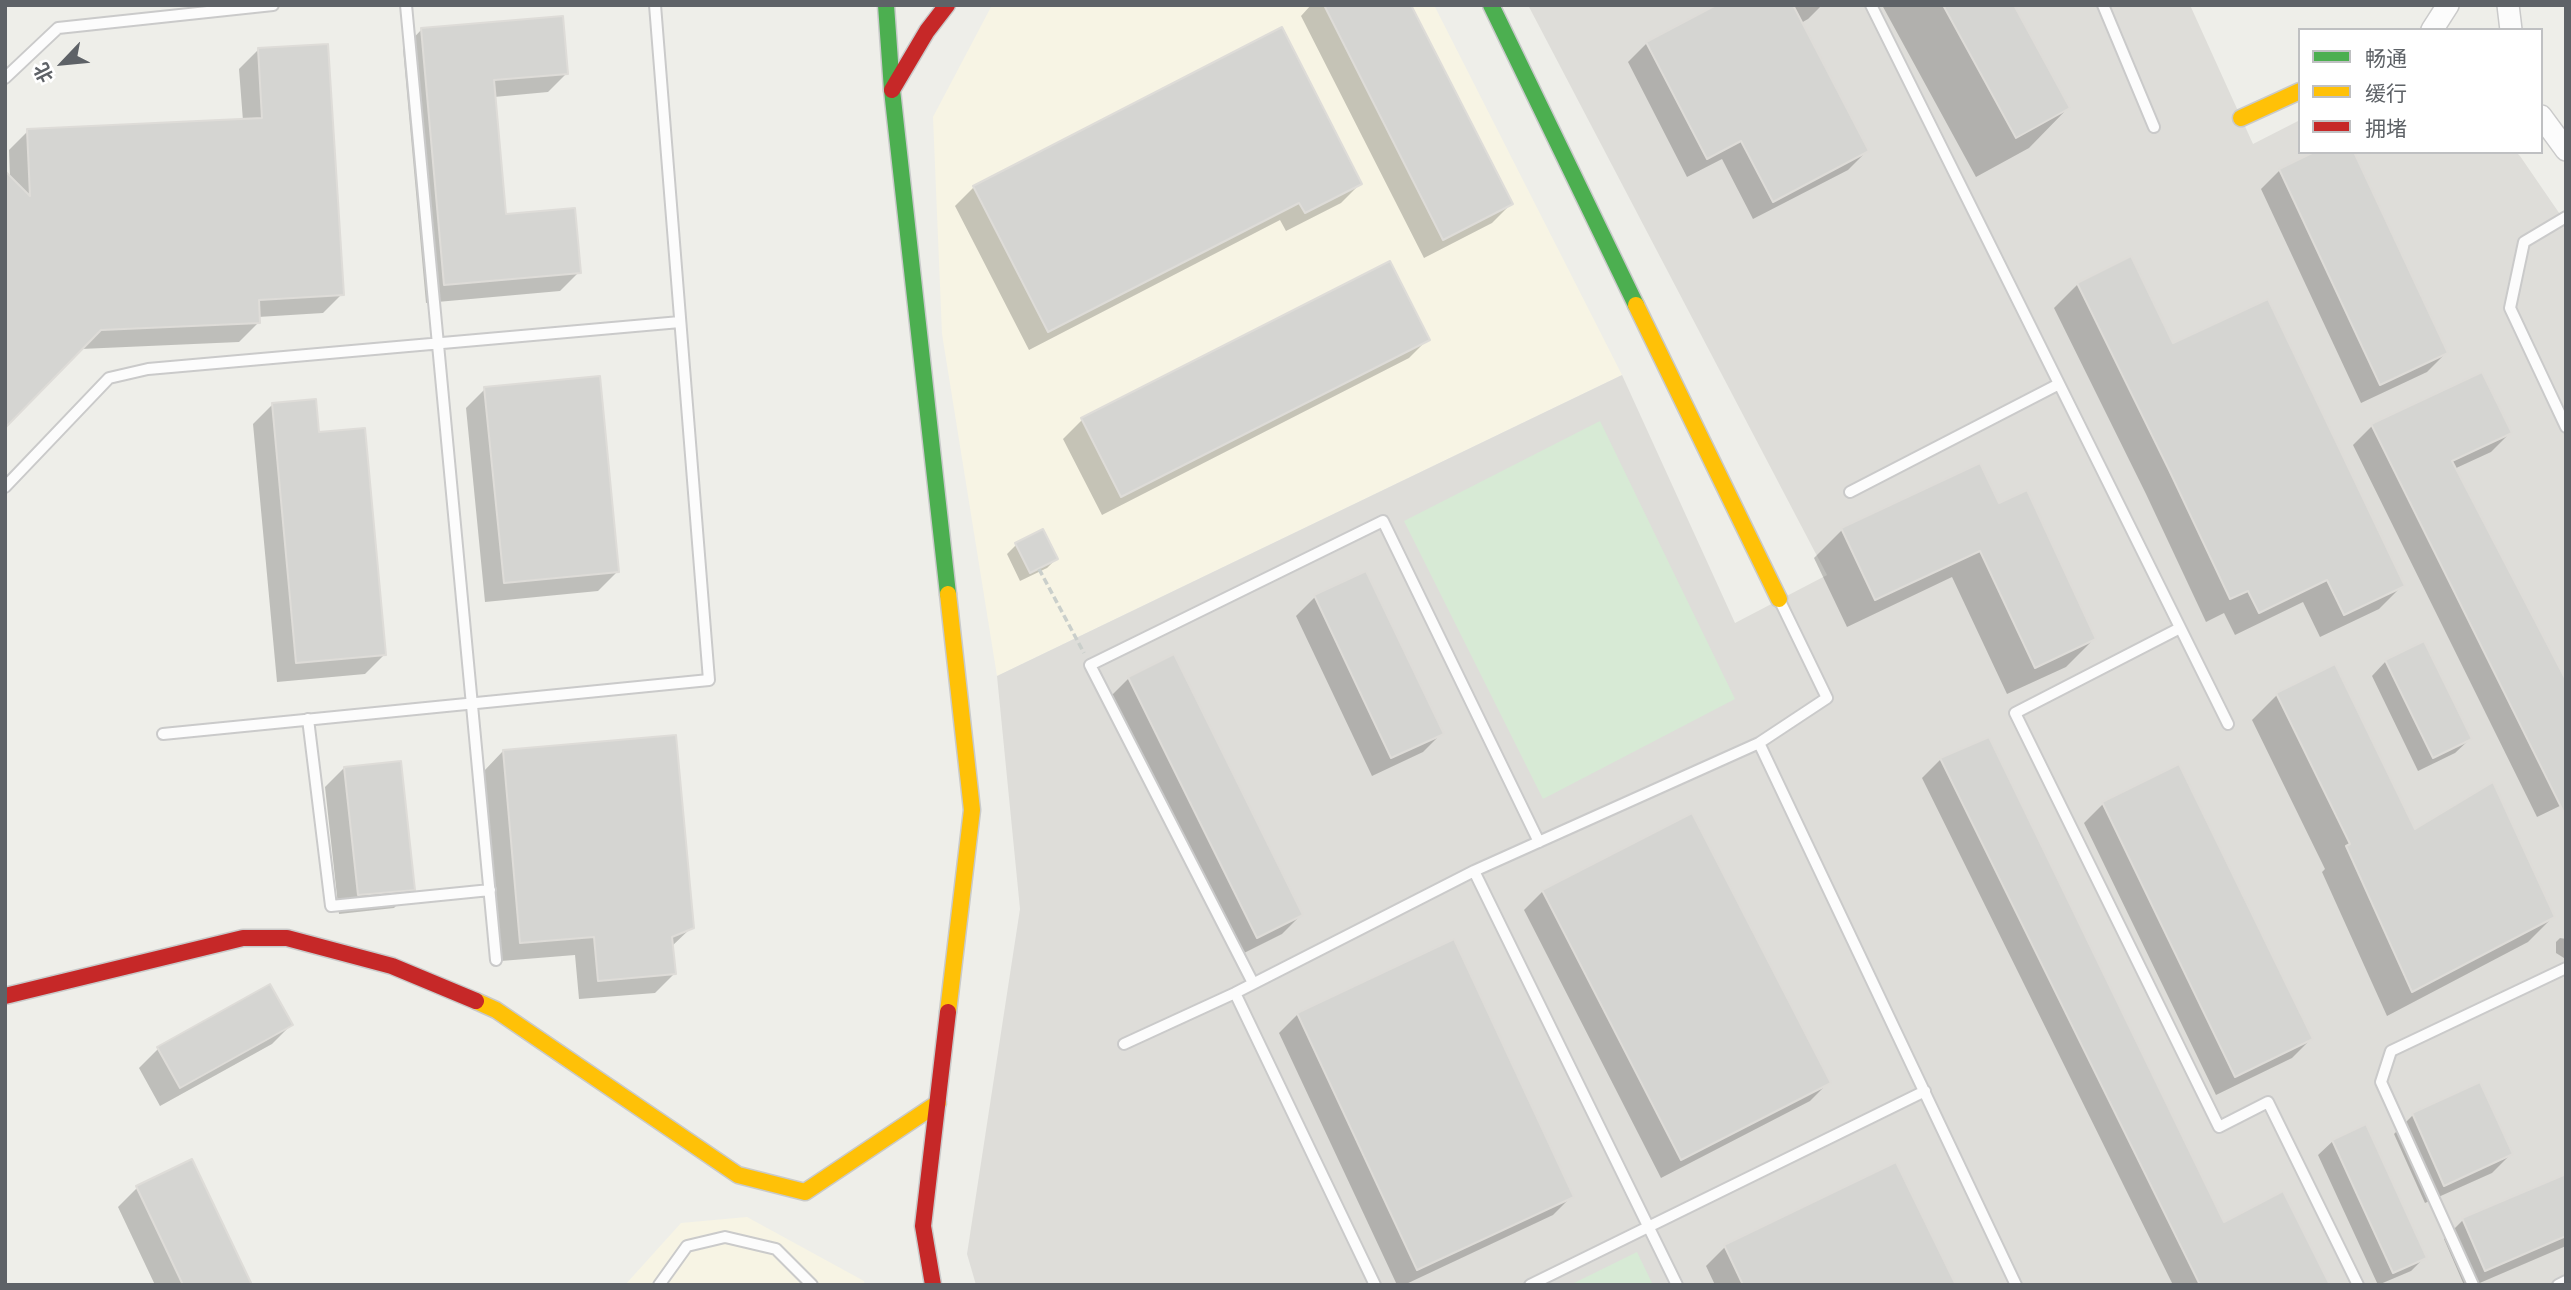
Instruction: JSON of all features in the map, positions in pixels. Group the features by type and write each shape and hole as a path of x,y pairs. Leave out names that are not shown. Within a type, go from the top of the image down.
{"street":[{"path":"886,5 892,90 972,810 923,1226 933,1285"},
{"path":"892,90 927,31 947,5"},
{"path":"1491,5 1779,599"},
{"path":"2434,28 2448,5"},
{"path":"2508,5 2511,28"},
{"path":"2241,118 2298,92"},
{"path":"2543,119 2566,150"},
{"path":"5,996 243,938 287,939 392,966 496,1010 738,1175 805,1192 938,1103"}],"lane":[{"path":"5,78 58,28 273,5"},
{"path":"406,5 496,960"},
{"path":"163,734 709,680 655,5"},
{"path":"1871,5 2228,724"},
{"path":"2103,5 2154,127"},
{"path":"2566,217 2524,243 2510,308 2566,426"},
{"path":"5,487 109,378 148,369 680,322"},
{"path":"1850,492 2059,384"},
{"path":"1254,984 1090,665 1383,521 1539,842"},
{"path":"1124,1044 1254,984 1474,871 1759,743 1828,698 1779,599"},
{"path":"2180,628 2015,713 2219,1128 2268,1102 2358,1285"},
{"path":"309,719 331,905 490,890"},
{"path":"1759,743 2016,1285"},
{"path":"1474,871 1677,1285"},
{"path":"2473,1285 2381,1083 2391,1051 2566,968"},
{"path":"1235,993 1375,1285"},
{"path":"1530,1285 1925,1091"},
{"path":"659,1285 687,1246 725,1237 776,1249 812,1285"},
{"path":"2558,1285 2566,1281"}],"path":[{"path":"1039,569 1082,646"}],"shaded area":[{"path":"992,5 1434,5 1622,375 997,676 942,334 933,117"},
{"path":"1528,5 2190,5 2253,144 2298,121 2298,154 2518,154 2566,223 2566,1285 976,1285 967,1254 1020,909 997,676 1622,375 1735,623 1827,575"},
{"path":"747,1217 864,1281 865,1285 625,1285 681,1223"}],"green space":[{"path":"1600,421 1735,699 1543,799 1404,521"},
{"path":"1637,1252 1653,1285 1570,1285"}],"building":[{"path":"1324,5 1411,5 1513,204 1443,240"},
{"path":"1716,5 1793,5 1869,151 1773,202 1741,141 1707,159 1646,42"},
{"path":"1943,5 2014,5 2070,108 2016,138"},
{"path":"563,16 568,74 494,80 506,214 575,208 581,273 444,285 421,28"},
{"path":"1282,27 1362,184 1305,213 1299,203 1048,332 973,186"},
{"path":"328,44 344,295 259,300 260,323 101,330 5,428 5,171 30,196 27,129 262,118 258,48"},
{"path":"2310,154 2355,154 2448,353 2380,385 2279,169"},
{"path":"2131,256 2173,343 2268,299 2405,586 2344,615 2327,580 2259,613 2248,591 2230,599 2077,283"},
{"path":"1390,261 1430,340 1121,497 1081,418"},
{"path":"2482,372 2512,433 2452,461 2566,680 2566,817 2371,424"},
{"path":"600,376 619,572 504,583 484,387"},
{"path":"316,399 319,432 365,428 386,655 296,663 272,403"},
{"path":"1980,463 1999,503 2027,490 2096,639 2035,668 1980,551 1875,600 1841,528"},
{"path":"1043,529 1058,559 1030,573 1015,543"},
{"path":"1366,571 1444,734 1391,758 1314,595"},
{"path":"2424,641 2472,739 2433,758 2385,660"},
{"path":"1174,654 1303,915 1257,938 1128,677"},
{"path":"2335,664 2415,829 2493,782 2555,917 2412,992 2346,846 2350,844 2276,693"},
{"path":"676,735 694,928 672,937 676,974 598,981 594,937 520,943 503,750"},
{"path":"1989,737 2224,1222 2283,1191 2330,1285 2200,1285 1940,758"},
{"path":"401,761 415,890 358,895 344,767"},
{"path":"2179,764 2313,1039 2235,1077 2102,802"},
{"path":"1692,813 1831,1083 1681,1160 1542,890"},
{"path":"1454,939 1574,1197 1417,1270 1297,1013"},
{"path":"270,984 293,1025 180,1088 157,1047"},
{"path":"2480,1082 2513,1154 2444,1186 2412,1113"},
{"path":"2366,1124 2427,1258 2393,1273 2332,1140"},
{"path":"192,1159 252,1285 183,1285 136,1186"},
{"path":"1896,1162 1956,1285 1743,1285 1724,1245"},
{"path":"2566,1174 2566,1236 2485,1271 2462,1218"}],"traffic: fast":[{"path":"886,5 892,90 948,594"},
{"path":"1491,5 1636,305"}],"traffic: slow":[{"path":"2241,118 2298,92"},
{"path":"1636,305 1779,599"},
{"path":"948,594 972,810 948,1012"},
{"path":"476,1001 496,1010 738,1175 805,1192 938,1103"}],"traffic: jam":[{"path":"892,90 927,31 947,5"},
{"path":"5,996 243,938 287,938 392,966 476,1001"},
{"path":"933,1285 923,1226 948,1012"}]}
